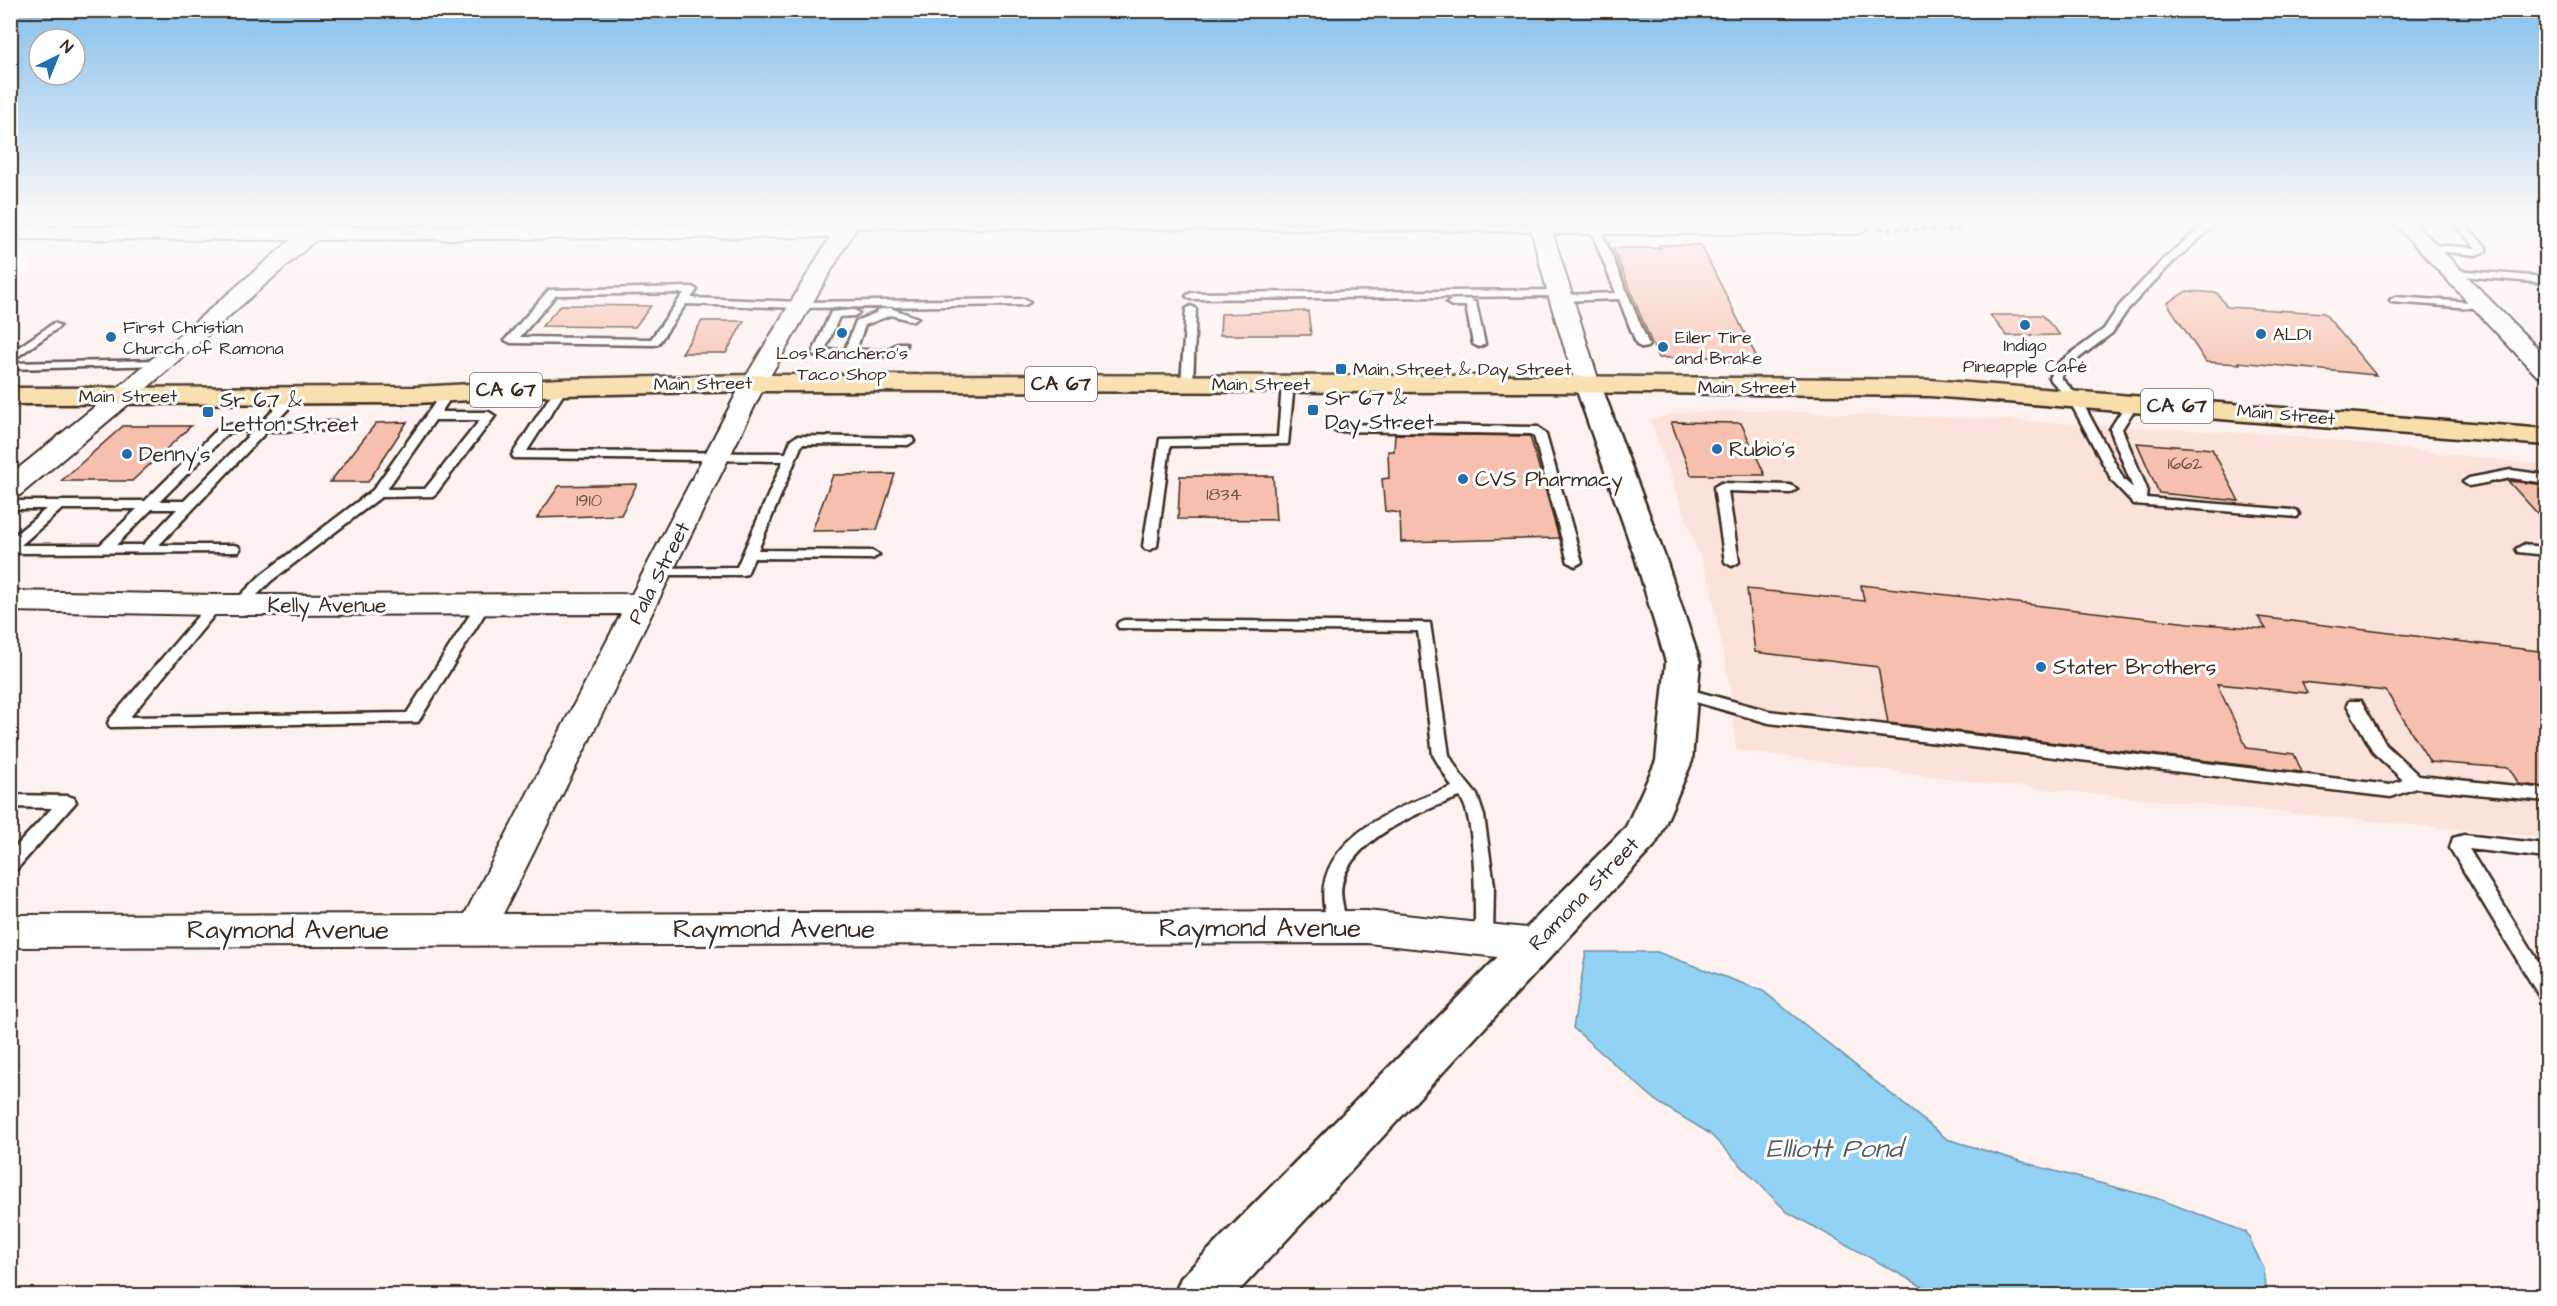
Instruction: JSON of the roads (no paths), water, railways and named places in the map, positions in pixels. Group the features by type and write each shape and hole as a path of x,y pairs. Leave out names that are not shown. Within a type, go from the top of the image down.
{"main road":[{"name":"Main Street","path":"10,396 448,393 562,387 754,383 1955,388 2547,437"},
{"name":"Ramona Street","path":"1199,1296 1641,836 1674,760 1683,662 1651,560 1588,385"}],"street":[{"path":"10,489 122,397 255,282"},
{"name":"Pala Street","path":"476,930 754,383 814,282"},
{"path":"1556,282 1588,385"},
{"path":"2462,282 2547,371"},
{"name":"Kelly Avenue","path":"10,601 227,605 643,604"},
{"name":"Raymond Avenue","path":"10,931 1368,927 1536,945"}],"lane":[{"path":"1617,282 1643,345"},
{"path":"2148,282 2124,307 2108,331 2061,366 2055,378 2074,398 2119,482 2139,501 2292,514"},
{"path":"692,290 683,301 654,342 511,340 553,292 692,290"},
{"path":"1191,296 1623,296"},
{"path":"2395,300 2485,306"},
{"path":"683,301 801,305 1024,302"},
{"path":"1353,302 1471,303 1479,344"},
{"path":"1186,384 1191,309"},
{"path":"902,345 889,353 818,354 835,314 890,311 913,318"},
{"path":"849,354 860,323 890,311"},
{"path":"10,359 54,326"},
{"path":"10,366 161,363"},
{"path":"1150,546 1164,442 1284,441 1288,384"},
{"path":"562,387 518,455 791,458"},
{"path":"448,393 378,493 227,605 116,723 412,718 483,605"},
{"path":"148,548 295,395"},
{"path":"2133,402 2116,429 2140,489 2139,501"},
{"path":"378,493 429,493 489,416 432,416"},
{"path":"104,549 226,428 344,426"},
{"path":"1339,428 1534,430 1540,435 1575,562"},
{"path":"659,572 742,571 797,440 908,441"},
{"path":"2469,482 2511,474 2547,479"},
{"path":"1732,562 1721,487 1790,489"},
{"path":"10,505 188,505"},
{"path":"10,548 59,505"},
{"path":"10,548 233,549"},
{"path":"2523,549 2547,551"},
{"path":"749,554 872,555"},
{"path":"1124,625 1425,626 1441,755 1472,799 1476,816 1485,885 1484,940"},
{"path":"1680,692 1769,717 2391,791 2415,782 2547,795"},
{"path":"2355,705 2380,748 2415,782"},
{"path":"1337,928 1332,884 1341,862 1360,842 1389,822 1430,801 1463,789"},
{"path":"10,801 68,802 10,865"},
{"path":"2547,851 2459,843 2459,848 2547,990"}],"water":[{"name":"Elliott Pond","path":"1586,952 1657,952 1763,991 1947,1139 2043,1168 2156,1198 2246,1232 2264,1269 2267,1295 1939,1296 1787,1212 1709,1133 1659,1103 1573,1028"}],"place":[{"name":"Indigo Pineapple Café","path":"2025,325"},
{"name":"Los Ranchero's Taco Shop","path":"842,333"},
{"name":"ALDI","path":"2261,334"},
{"name":"First Christian Church of Ramona","path":"111,337"},
{"name":"Eiler Tire and Brake","path":"1663,347"},
{"name":"Main Street & Day Street","path":"1341,369"},
{"name":"Sr 67 & Day Street","path":"1313,410"},
{"name":"Sr 67 & Letton Street","path":"208,412"},
{"name":"Rubio's","path":"1717,449"},
{"name":"Denny's","path":"127,454"},
{"name":"CVS Pharmacy","path":"1463,479"},
{"name":"Stater Brothers","path":"2041,667"}]}
